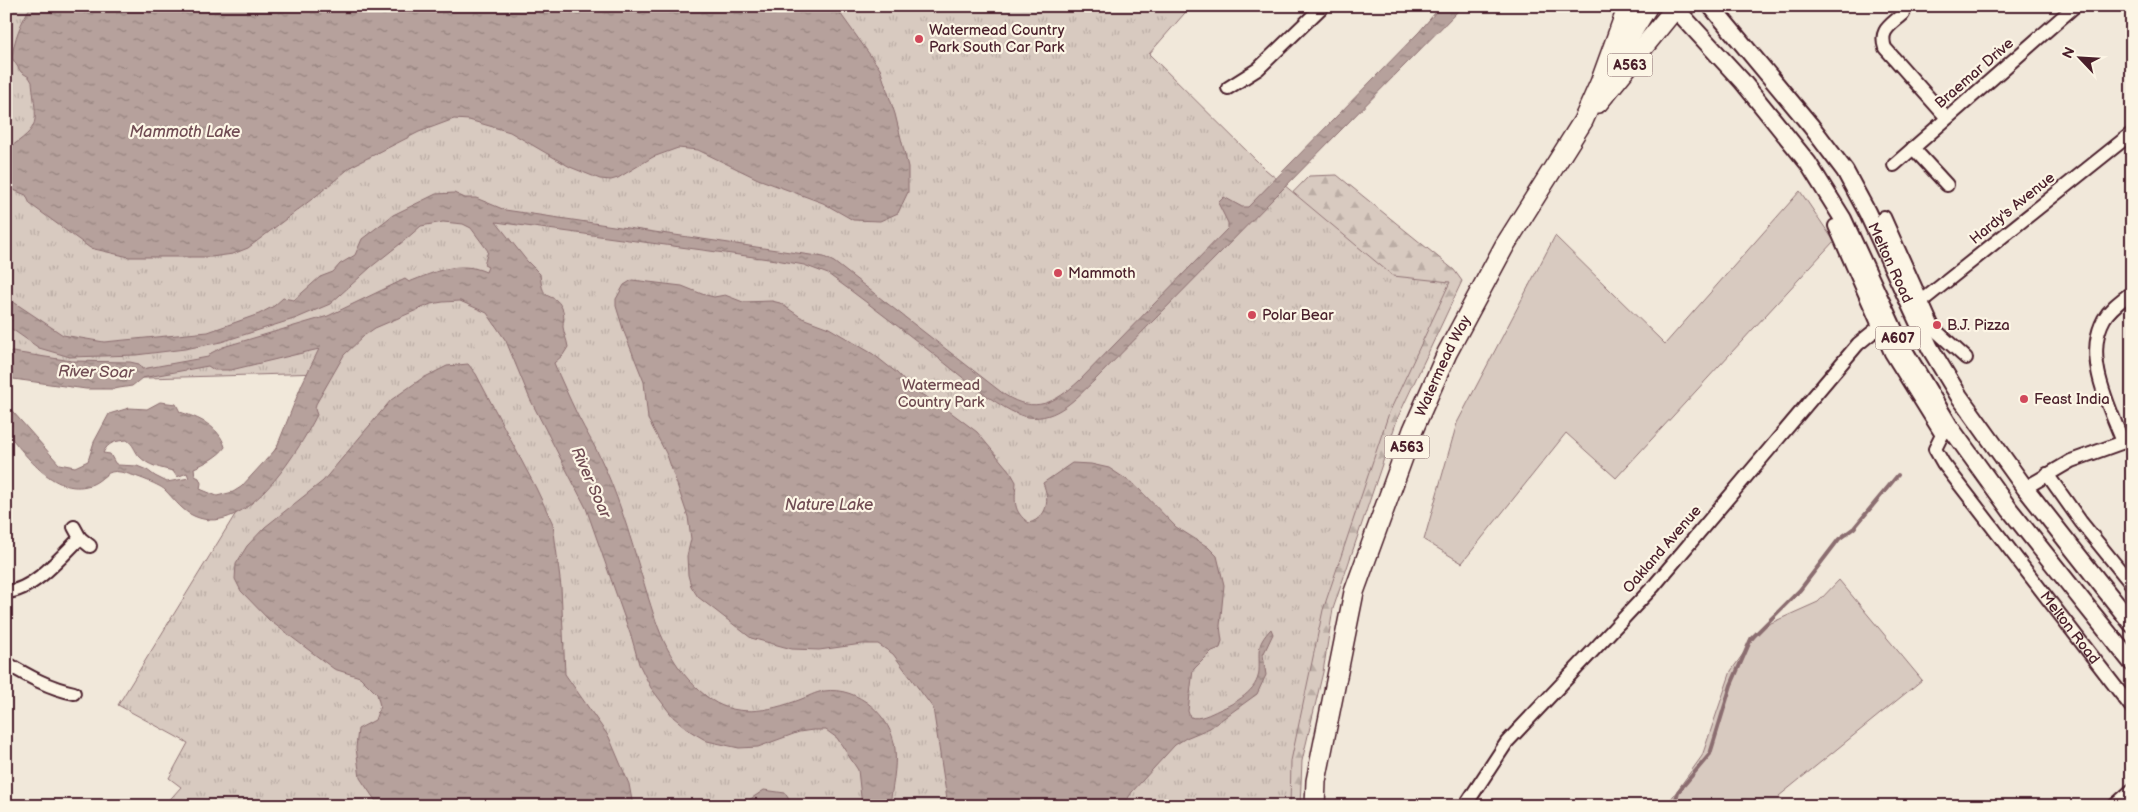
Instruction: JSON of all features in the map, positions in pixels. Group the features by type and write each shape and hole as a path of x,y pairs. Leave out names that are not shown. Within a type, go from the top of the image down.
{"highway":[{"name":"Watermead Way","path":"1583,121 1600,83 1628,6"},
{"name":"Watermead Way","path":"1600,83 1648,6"},
{"name":"Watermead Way","path":"1315,806 1316,781 1354,592 1413,430 1448,353 1505,245 1583,121 1675,7"}],"main road":[{"name":"Melton Road","path":"1711,6 1811,126 1845,171 1916,303 1930,348 1960,396 2025,488 2075,554 2132,624"},
{"name":"Melton Road","path":"1675,7 1736,73 1808,162 1839,222 1885,322 1902,347 1946,431 2132,663"},
{"path":"1839,222 1864,206"},
{"path":"2075,554 2073,564 2111,612 2111,618 2103,625"}],"street":[{"path":"1228,88 1258,69 1323,6"},
{"name":"Braemar Drive","path":"1894,165 2075,6"},
{"path":"1903,14 1884,32 1882,40 1885,48 1947,118"},
{"name":"Hardy's Avenue","path":"1916,303 2132,133"},
{"path":"1913,148 1947,185"},
{"path":"1884,217 1916,303 1934,329 1966,358"},
{"path":"2025,488 2082,456 2127,441 2109,404 2096,354 2097,335 2104,318 2132,292"},
{"name":"Oakland Avenue","path":"1465,806 1507,742 1653,587 1858,344 1885,322"},
{"name":"Melton Road","path":"1946,431 1935,449 1943,463 2132,708"},
{"path":"2047,474 2081,522 2132,585"},
{"path":"6,592 32,583 85,542 74,527"},
{"path":"6,663 36,680 59,690 74,693"},
{"path":"2114,806 2132,790"}],"green space":[{"name":"Watermead Country Park","path":"6,6 1191,6 1149,54 1265,169 1393,276 1450,282 1389,413 1323,610 1291,761 1290,806 166,806 181,787 169,778 188,743 118,705 322,373 112,379 6,357"},
{"path":"1337,175 1454,270 1462,281 1398,417 1333,609 1323,672 1302,761 1300,806 1265,806 1095,395 1309,176"},
{"path":"1800,191 1834,241 1616,478 1566,433 1462,563 1424,540 1457,423 1555,236 1665,344"},
{"path":"1839,580 1922,680 1779,796 1786,806 1666,806 1702,756 1731,671 1762,627 1818,602"}],"water":[{"name":"Mammoth Lake","path":"31,6 835,6 880,69 895,114 908,167 908,192 898,213 880,221 853,220 823,203 758,179 698,150 678,148 653,157 618,178 611,180 600,179 570,167 510,132 469,120 454,119 419,132 352,166 248,248 233,254 211,257 129,257 90,248 30,204 26,195 6,187 6,150 32,129 35,115 32,82 29,77 21,72 12,58 18,31"},
{"name":"River Soar","path":"1441,6 1463,6 1081,394 1065,407 1048,415 1028,417 1004,407 828,274 804,265 496,222 527,261 540,274 543,291 559,302 562,308 564,315 563,327 568,347 563,355 554,363 577,414 599,454 617,497 661,635 683,673 706,696 728,708 740,710 764,710 824,691 849,693 861,698 880,715 892,737 895,749 895,763 890,806 862,806 858,770 837,738 826,730 799,732 758,747 739,748 707,741 690,731 673,717 651,688 639,664 586,508 530,399 506,341 487,313 460,301 431,304 375,328 365,335 344,355 316,404 317,415 282,471 266,490 248,506 229,517 210,520 190,514 165,490 157,485 130,474 116,471 109,473 93,484 79,487 67,486 54,480 33,463 6,431 6,404 59,464 75,467 88,461 94,442 109,414 129,408 147,409 160,402 176,404 180,412 201,420 213,428 225,447 215,457 194,468 195,476 199,478 201,483 200,489 217,496 233,492 241,487 276,449 302,384 319,349 231,370 214,370 208,366 142,378 132,386 113,389 86,389 6,378 6,351 72,361 130,362 139,364 142,369 208,357 211,353 223,347 328,316 405,279 409,282 438,271 457,267 466,267 486,272 488,267 484,265 488,251 471,228 463,224 443,222 421,226 330,304 297,318 221,342 185,349 136,355 70,357 39,348 6,325 6,297 63,335 104,342 208,332 259,314 274,306 283,298 294,300 320,277 333,272 340,264 355,255 362,239 393,215 436,194 454,193 465,198 476,198 505,210 824,257 834,262 1005,395 1026,404 1044,403 1062,395 1079,381 1228,228 1228,223 1218,203 1224,197 1242,207 1248,207 1419,32","holes":["127,440 146,462 173,471 177,477 187,473 189,478 167,482 137,466 118,465 110,454 103,453 107,446"]},
{"name":"Nature Lake","path":"632,280 682,286 702,294 714,297 725,295 743,302 772,301 780,303 802,318 829,328 873,354 897,373 911,388 949,411 977,432 1011,473 1016,482 1015,500 1017,510 1029,523 1040,517 1046,507 1047,502 1043,483 1072,463 1091,464 1109,468 1135,485 1176,527 1208,547 1217,556 1224,585 1220,626 1222,641 1220,648 1212,651 1193,670 1188,711 1190,717 1201,717 1225,707 1245,695 1255,685 1259,671 1260,644 1271,629 1273,634 1263,655 1266,675 1257,694 1210,728 1175,745 1132,792 1123,806 948,806 933,708 893,654 878,644 862,644 819,650 792,649 751,638 698,597 691,586 688,575 687,556 691,539 688,517 667,455 648,419 644,382 616,306 616,299 624,285"},
{"path":"468,364 476,374 553,524 561,587 565,674 609,737 629,784 633,806 379,806 360,778 356,748 358,729 375,720 380,706 377,694 360,677 334,669 269,620 241,591 235,579 236,564 247,546 265,527 323,481 391,400 421,379 447,366"},
{"path":"764,790 785,793 793,806 745,806 749,800"}],"waterway":[{"path":"1674,806 1678,792 1710,754 1731,685 1751,639 1800,590 1839,539 1854,528 1898,475"}],"place":[{"name":"Watermead Country Park South Car Park","path":"919,39"},
{"name":"Mammoth","path":"1058,273"},
{"name":"Polar Bear","path":"1252,315"},
{"name":"B.J. Pizza","path":"1937,325"},
{"name":"Feast India","path":"2024,399"}]}
